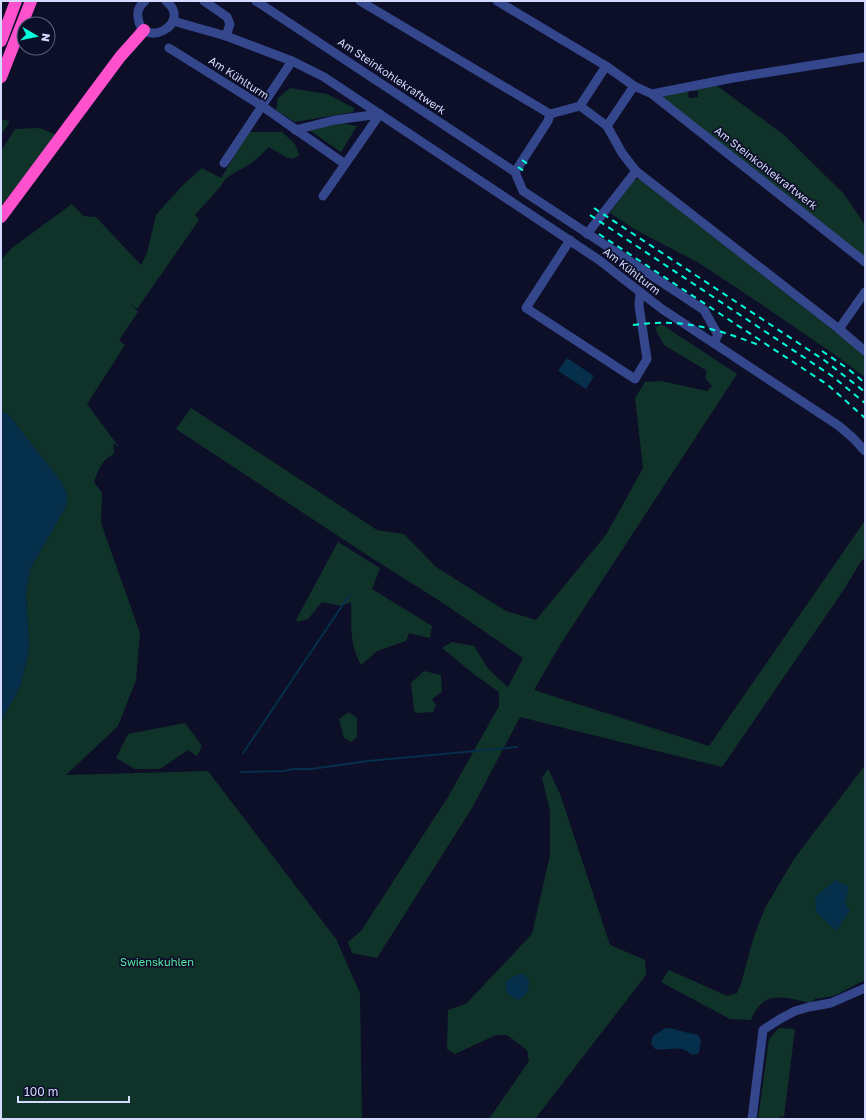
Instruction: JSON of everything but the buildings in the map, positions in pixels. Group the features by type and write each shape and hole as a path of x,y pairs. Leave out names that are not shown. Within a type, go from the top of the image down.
{"highway":[{"path":"1,41 16,1"},
{"path":"1,77 31,1"},
{"path":"1,217 120,57 144,30"}],"street":[{"path":"145,1 139,8 138,20 144,30 155,34 166,30 173,21 173,11 171,6 166,1"},
{"path":"204,1 227,17 230,24 226,36"},
{"name":"Am Steinkohlekraftwerk","path":"256,1 515,172"},
{"path":"360,1 550,114 580,106 606,66"},
{"name":"Am Steinkohlekraftwerk","path":"497,1 606,66 634,86 652,94 865,262"},
{"name":"Am Kühlturm","path":"173,21 226,36 292,61 324,77 599,260 682,323 839,426 865,451"},
{"name":"Am Kühlturm","path":"170,48 262,106 345,164"},
{"path":"652,94 865,57"},
{"path":"224,163 292,61"},
{"path":"607,126 634,86"},
{"path":"580,106 607,126 622,153 636,171 839,329 865,351"},
{"path":"295,130 334,120 380,114"},
{"path":"324,196 380,114"},
{"path":"550,114 548,121 515,172 523,192 704,310 718,335 714,343"},
{"path":"587,234 636,171"},
{"path":"570,240 526,308 635,379 647,359 639,306 640,292"},
{"path":"839,329 865,292"},
{"path":"752,1119 763,1030 795,1011 831,1003 865,988"}],"green space":[{"path":"716,85 784,135 844,194 865,225 865,257 662,99 662,95 689,89 689,98 698,97 698,91 691,91 691,89"},
{"path":"290,88 327,94 354,108 353,112 295,122 276,110 278,98"},
{"path":"1,119 10,121 1,135"},
{"path":"334,122 357,126 341,152 309,130"},
{"path":"40,128 56,135 1,206 1,151 15,129"},
{"name":"Swienskuhlen","path":"249,132 282,132 295,144 299,155 294,159 286,157 269,147 258,158 234,173 223,182 195,215 199,220 137,309 130,303 138,312 119,340 125,345 87,404 119,447 113,443 114,454 103,462 94,482 102,493 101,523 140,633 136,680 118,726 66,775 208,771 336,939 360,993 362,1119 1,1119 1,721 20,687 27,659 29,644 26,595 30,569 67,505 67,495 62,483 8,414 1,412 1,260 12,248 72,204 83,216 96,217 141,265 147,253 156,215 182,186 202,168 221,178"},
{"path":"640,179 865,355 865,377 761,304 699,263 636,230 610,213 634,180"},
{"path":"661,324 737,374 560,645 534,690 709,746 864,522 865,559 861,561 845,588 722,767 520,717 472,808 377,958 352,953 348,942 361,931 448,797 499,706 499,692 475,675 442,648 452,642 474,646 489,670 508,687 523,658 443,603 364,553 176,429 191,408 377,530 404,534 436,567 506,611 536,620 606,535 643,468 635,398 645,382 661,381 707,391 712,386 705,378 707,371 664,345 655,328"},
{"path":"338,542 380,568 372,589 432,626 430,638 409,633 406,641 377,651 361,665 353,642 351,627 351,602 342,606 322,602 308,619 298,622 296,620"},
{"path":"424,671 441,675 442,692 432,699 436,705 433,712 416,713 414,710 411,683"},
{"path":"349,712 357,718 357,737 351,742 344,738 339,719"},
{"path":"185,723 202,746 197,756 188,750 160,769 135,769 116,758 128,734"},
{"path":"865,765 865,980 834,996 815,999 810,1003 784,998 768,999 756,1010 751,1020 730,1019 661,982 669,970 727,996 737,993 741,984 754,936 765,908 794,859"},
{"path":"548,769 560,794 610,945 645,960 646,975 535,1119 489,1119 529,1061 527,1050 507,1035 496,1035 455,1054 447,1049 448,1010 466,1004 532,934 550,855 550,810 542,778"},
{"path":"779,1028 795,1029 784,1117 780,1116 779,1119 758,1119 769,1039"}],"water":[{"path":"567,358 594,376 586,389 558,371"},
{"path":"1,412 8,414 62,483 67,495 67,505 30,569 26,595 29,644 27,659 20,687 1,721"},
{"path":"836,880 849,887 845,903 850,911 836,931 816,912 815,897"},
{"path":"524,974 529,980 529,987 524,996 518,1000 507,993 505,982 516,975"},
{"path":"665,1028 698,1035 701,1040 699,1053 693,1055 684,1050 678,1049 655,1049 651,1043 653,1036"}],"waterway":[{"path":"243,753 350,594"},
{"path":"241,772 311,769 368,761 517,747"}],"railway":[{"path":"522,160 531,166"},
{"path":"518,167 527,173"},
{"path":"594,208 824,360 865,392"},
{"path":"590,215 832,376 865,403"},
{"path":"599,234 828,385 865,418"},
{"path":"633,325 667,323 697,326 712,329 759,345"},
{"path":"822,351 847,368 865,383"}]}
